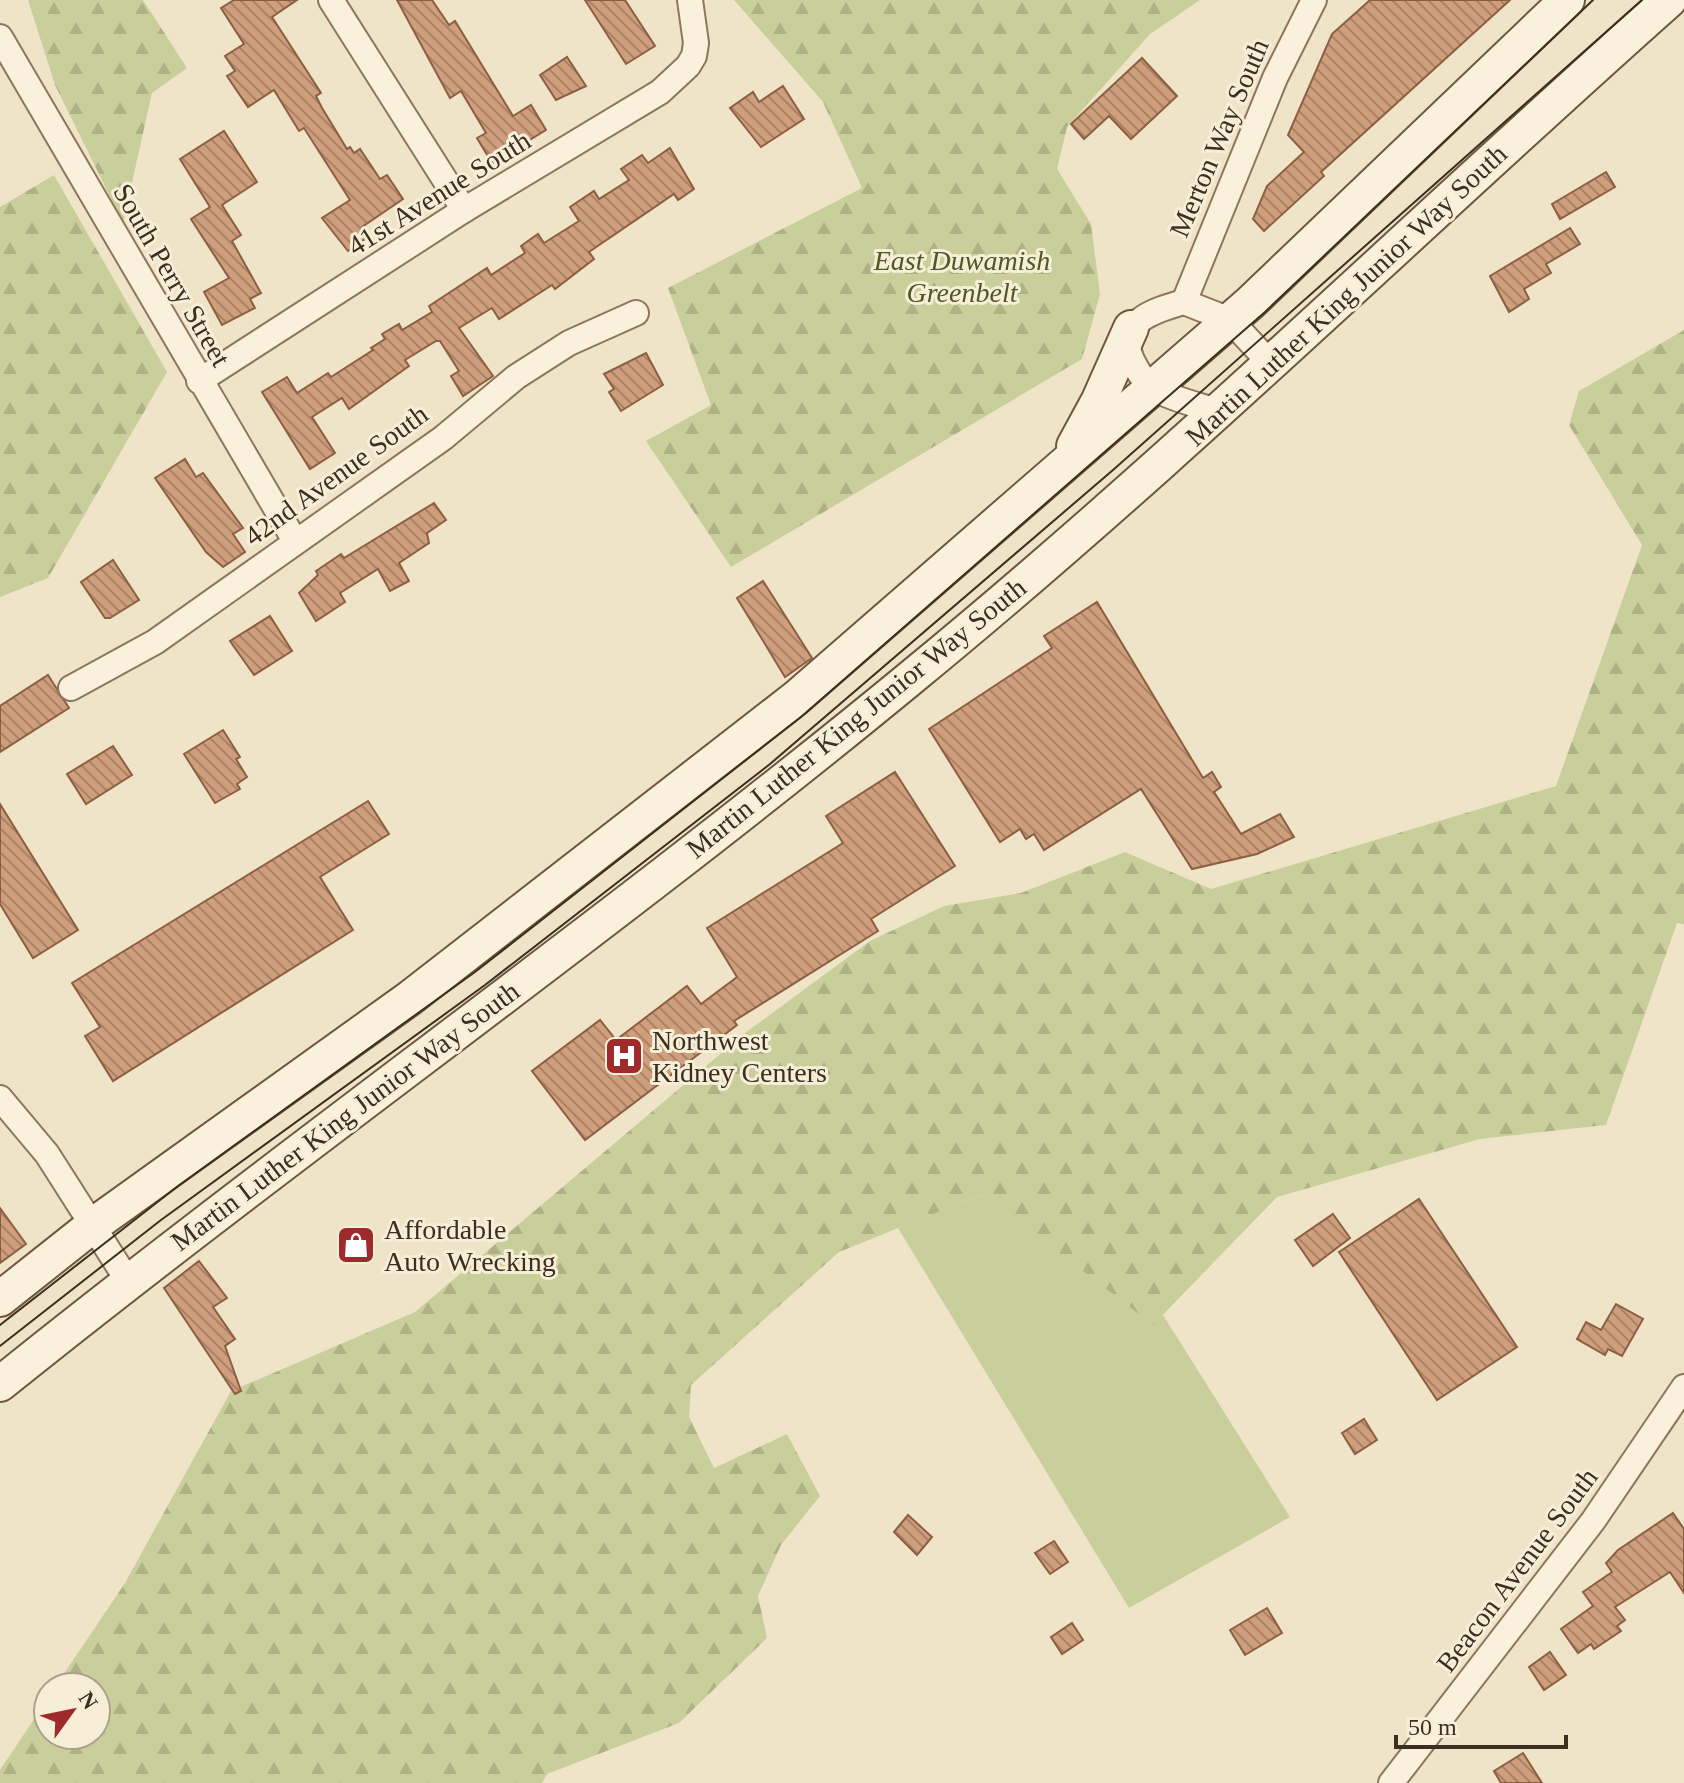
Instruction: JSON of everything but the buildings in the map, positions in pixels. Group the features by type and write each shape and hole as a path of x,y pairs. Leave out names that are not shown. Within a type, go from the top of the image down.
{"main road":[{"name":"Martin Luther King Junior Way South","path":"0,1299 92,1226 410,998 705,772 863,641 1153,389 1230,320 1567,0"},
{"name":"Martin Luther King Junior Way South","path":"0,1384 128,1281 829,744 1001,603 1220,412 1669,0"},
{"path":"1061,468 1099,400 1131,328"}],"street":[{"path":"331,0 464,210"},
{"name":"41st Avenue South","path":"199,381 464,210 660,92 688,66 696,43 690,0"},
{"name":"Merton Way South","path":"1184,302 1275,78 1314,0"},
{"name":"South Perry Street","path":"0,37 295,541"},
{"path":"1220,412 1153,389 1130,356 1127,342 1131,328 1143,316 1184,302 1230,320 1272,365"},
{"name":"42nd Avenue South","path":"71,688 155,642 443,438 516,377 569,343 636,313"},
{"path":"0,1098 47,1154 128,1281"},
{"name":"Beacon Avenue South","path":"1391,1783 1593,1521 1684,1387"}],"green space":[{"path":"28,0 143,0 187,68 152,93 123,223 55,85"},
{"name":"East Duwamish Greenbelt","path":"734,0 1200,0 1150,34 1067,127 1057,169 1091,224 1100,294 1082,359 731,567 646,441 711,405 668,288 862,188 823,102"},
{"path":"54,175 167,372 48,578 0,597 0,207"},
{"path":"1684,330 1684,924 1677,923 1606,1125 1480,1139 1277,1197 1153,1325 983,1194 839,1252 691,1385 689,1417 714,1468 787,1434 820,1496 781,1545 758,1596 767,1638 679,1723 547,1774 542,1783 0,1783 0,1770 32,1722 32,1751 112,1751 112,1671 66,1671 125,1583 231,1391 415,1312 745,1033 870,941 944,906 1021,893 1125,852 1211,889 1556,786 1642,545 1569,425 1579,391"},
{"path":"983,1194 1153,1324 1163,1315 1290,1517 1129,1608 898,1228"}],"tram line":[{"path":"0,1325 178,1186 475,972 801,717 1265,312 1593,0"},
{"path":"0,1346 161,1220 485,985 770,764 1113,470 1642,0"}],"place":[{"name":"Northwest Kidney Centers","path":"624,1056"},
{"name":"Affordable Auto Wrecking","path":"356,1245"}]}
